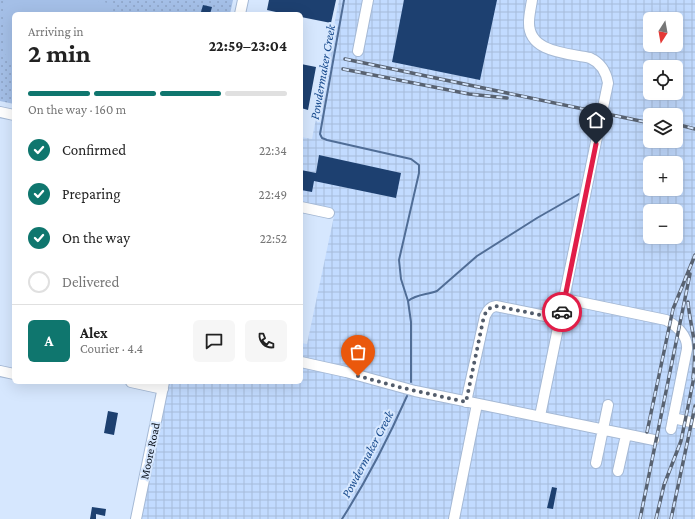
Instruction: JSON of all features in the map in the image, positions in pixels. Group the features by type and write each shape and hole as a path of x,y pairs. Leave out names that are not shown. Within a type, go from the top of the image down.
{"street":[{"path":"240,12 243,0"},
{"path":"358,51 368,0"},
{"path":"532,0 529,26 531,35 538,44 553,50 595,60 605,72 608,83 540,416"},
{"path":"0,112 12,115"},
{"path":"303,207 329,213"},
{"path":"565,299 666,320 679,330 685,337 688,343 671,429"},
{"path":"466,402 484,316 487,310 496,306 560,319"},
{"path":"303,362 409,390 654,440"},
{"path":"0,370 12,373"},
{"path":"153,384 164,385"},
{"name":"Moore Road","path":"136,519 164,385"},
{"path":"454,519 477,404"},
{"path":"596,463 608,405"},
{"path":"673,418 695,422"},
{"path":"618,470 626,435"}],"shaded area":[{"path":"0,0 233,0 230,12 12,12 12,104 0,101"},
{"path":"3,0 93,0 113,4 111,12 12,12 12,66 5,54"},
{"path":"339,0 695,0 695,519 141,519 169,384 303,384 303,343 307,344 334,216 303,209 303,137 312,139"}],"building":[{"path":"269,0 336,0 331,23 303,17 303,12 276,12 267,10"},
{"path":"404,0 497,0 480,80 392,62"},
{"path":"203,5 212,7 211,12 201,12"},
{"path":"303,64 316,67 308,110 303,109"},
{"path":"319,155 401,173 396,198 314,181 312,192 303,190 303,170 316,173"},
{"path":"108,411 118,413 114,435 104,433"},
{"path":"552,487 557,488 553,509 547,508"},
{"path":"92,507 106,509 105,516 96,514 96,519 90,519"}],"waterway":[{"name":"Powdermaker Creek","path":"344,0 320,134 322,138 327,140 411,159 419,165 419,173 399,260 401,279 408,301 411,322 411,382"},
{"path":"408,301 418,296 437,291 477,256 537,218 579,194"},
{"name":"Powdermaker Creek","path":"342,519 377,459 407,396"}],"railway":[{"path":"345,59 643,122"},
{"path":"343,69 469,94 507,98"},
{"path":"683,126 695,129"},
{"path":"647,432 673,309 695,255"},
{"path":"640,519 690,274"},
{"path":"688,302 694,340 693,378"},
{"path":"656,519 664,485 681,441 695,372"},
{"path":"671,519 695,406"}],"way so far":[{"path":"358,376 466,402 484,316 487,310 496,306 560,319 562,312"}],"route":[{"path":"562,312 596,144"}]}
